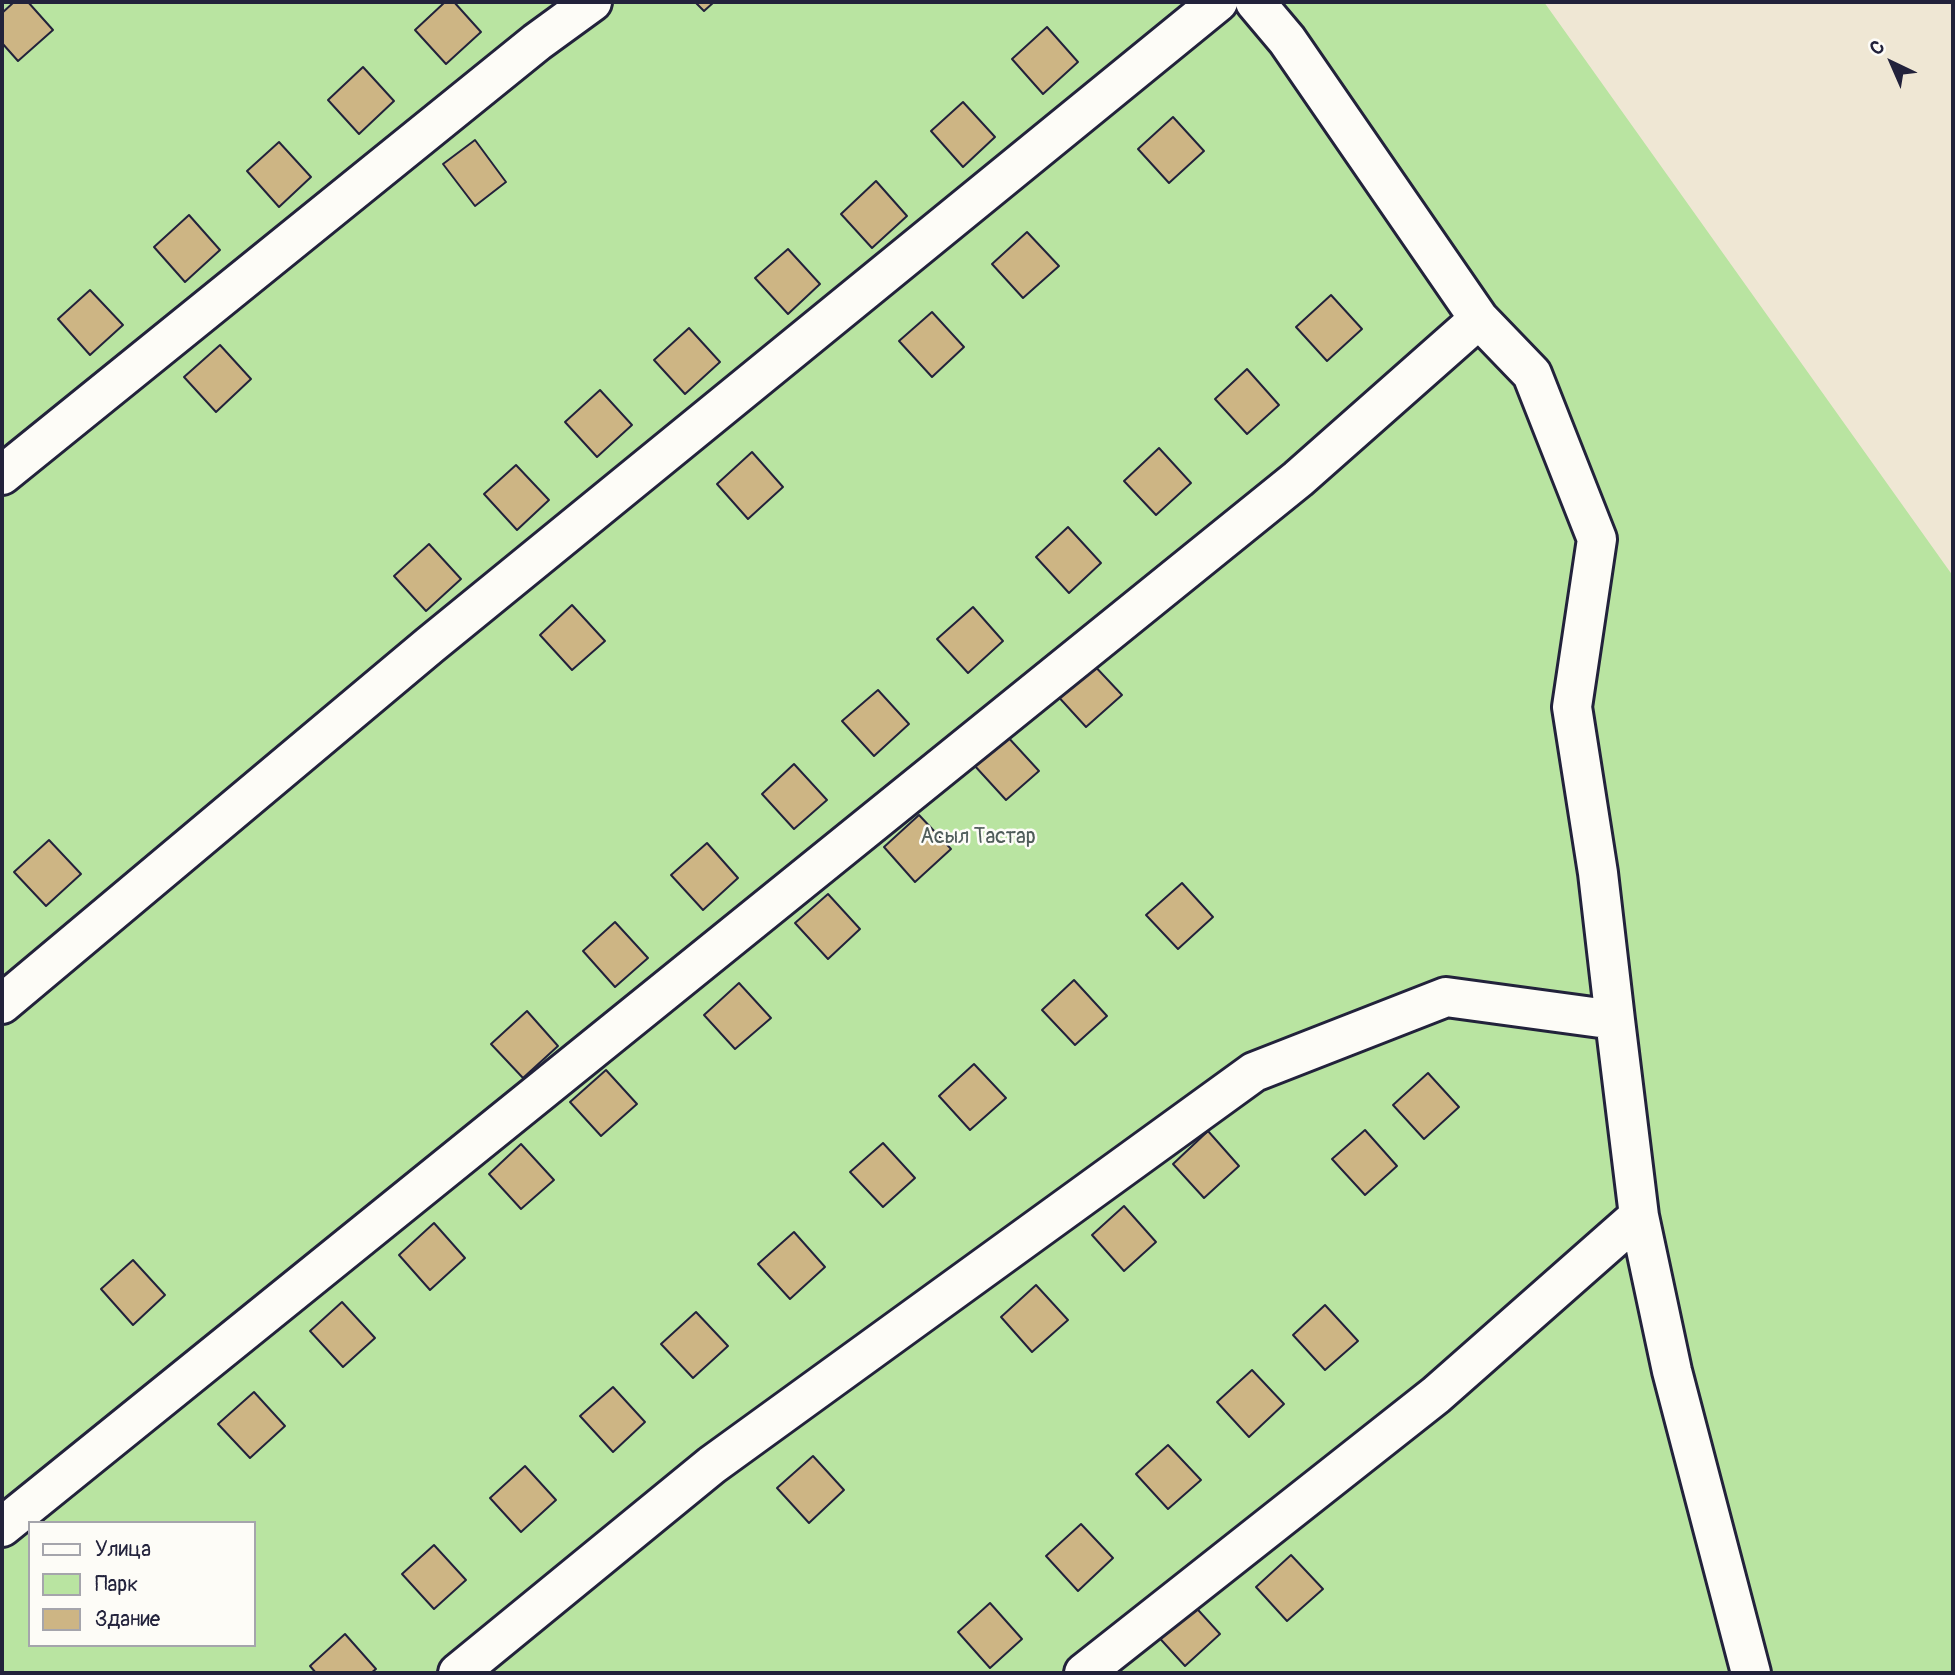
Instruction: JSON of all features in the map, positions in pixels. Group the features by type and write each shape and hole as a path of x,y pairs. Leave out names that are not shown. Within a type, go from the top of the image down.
{"street":[{"path":"2,475 537,42 592,2"},
{"path":"2,1004 430,645 1218,2"},
{"path":"1255,2 1287,40 1479,319 1532,374 1597,539 1572,708 1598,873 1639,1216 1672,1371 1751,1673"},
{"path":"2,1527 1298,479 1479,319"},
{"path":"458,1673 712,1465 1254,1072 1446,997 1615,1020"},
{"path":"1084,1673 1436,1395 1639,1216"}],"green space":[{"name":"Асыл Тастар","path":"2,2 1544,2 1953,576 1953,1673 2,1673"}],"building":[{"path":"14,2 28,2 53,30 18,61 2,43 2,13"},
{"path":"445,2 454,2 481,32 446,64 415,30"},
{"path":"695,2 714,2 704,11"},
{"path":"1047,27 1078,62 1043,94 1012,59"},
{"path":"363,67 394,101 359,134 328,100"},
{"path":"963,102 995,137 963,167 931,131"},
{"path":"1173,117 1204,151 1169,183 1138,149"},
{"path":"475,140 506,182 475,206 443,164"},
{"path":"279,142 311,177 279,207 247,171"},
{"path":"876,181 907,216 872,248 841,214"},
{"path":"189,215 220,250 185,282 154,247"},
{"path":"1027,232 1059,266 1023,298 992,264"},
{"path":"788,249 820,284 788,314 755,278"},
{"path":"90,290 123,325 90,355 58,319"},
{"path":"1331,295 1362,329 1327,361 1296,327"},
{"path":"932,312 964,347 932,377 899,341"},
{"path":"689,328 720,362 685,394 654,360"},
{"path":"220,345 251,379 216,412 184,377"},
{"path":"1247,369 1279,405 1247,434 1215,399"},
{"path":"600,390 632,425 597,457 565,422"},
{"path":"1159,448 1191,483 1156,515 1124,481"},
{"path":"752,452 783,487 748,519 717,484"},
{"path":"516,465 549,500 517,530 484,494"},
{"path":"1068,527 1101,563 1069,593 1036,557"},
{"path":"429,544 461,579 426,611 394,576"},
{"path":"572,605 605,641 572,670 540,635"},
{"path":"973,607 1003,641 968,673 937,639"},
{"path":"1090,661 1122,695 1086,727 1055,693"},
{"path":"878,690 909,724 874,756 842,721"},
{"path":"1006,735 1039,771 1006,800 974,765"},
{"path":"794,764 827,800 794,829 762,794"},
{"path":"919,815 951,849 915,882 884,847"},
{"path":"49,840 81,874 46,906 14,872"},
{"path":"707,843 738,878 703,910 671,875"},
{"path":"1182,883 1213,917 1178,949 1146,915"},
{"path":"828,894 860,929 828,959 795,923"},
{"path":"615,922 648,958 615,987 583,951"},
{"path":"1074,980 1107,1016 1075,1045 1042,1010"},
{"path":"739,983 771,1018 735,1049 704,1015"},
{"path":"527,1011 558,1046 523,1078 491,1044"},
{"path":"974,1064 1006,1098 970,1130 939,1096"},
{"path":"606,1070 637,1104 601,1136 570,1102"},
{"path":"1428,1073 1459,1107 1424,1139 1393,1105"},
{"path":"1365,1130 1397,1166 1365,1195 1332,1159"},
{"path":"1208,1131 1239,1166 1204,1198 1173,1164"},
{"path":"883,1143 915,1178 883,1207 850,1172"},
{"path":"521,1144 554,1180 521,1209 489,1174"},
{"path":"1124,1206 1156,1242 1124,1271 1092,1235"},
{"path":"434,1223 465,1258 430,1290 399,1255"},
{"path":"794,1232 825,1267 790,1299 758,1264"},
{"path":"133,1260 165,1295 133,1325 101,1289"},
{"path":"1036,1285 1068,1320 1032,1352 1001,1317"},
{"path":"342,1302 375,1338 343,1367 310,1331"},
{"path":"1325,1305 1358,1341 1325,1370 1293,1335"},
{"path":"696,1312 728,1346 693,1378 661,1344"},
{"path":"1252,1370 1284,1404 1249,1437 1217,1402"},
{"path":"613,1387 645,1422 613,1452 580,1416"},
{"path":"254,1392 285,1426 250,1458 218,1424"},
{"path":"1168,1445 1201,1480 1168,1509 1136,1474"},
{"path":"813,1456 844,1490 809,1523 777,1488"},
{"path":"525,1466 556,1500 521,1532 490,1498"},
{"path":"1081,1524 1113,1558 1078,1591 1046,1556"},
{"path":"434,1545 466,1580 434,1609 402,1574"},
{"path":"1291,1555 1323,1589 1287,1621 1256,1587"},
{"path":"1189,1600 1220,1634 1185,1666 1154,1632"},
{"path":"990,1603 1022,1639 990,1668 958,1632"},
{"path":"345,1634 376,1669 371,1673 316,1673 310,1666"}]}
